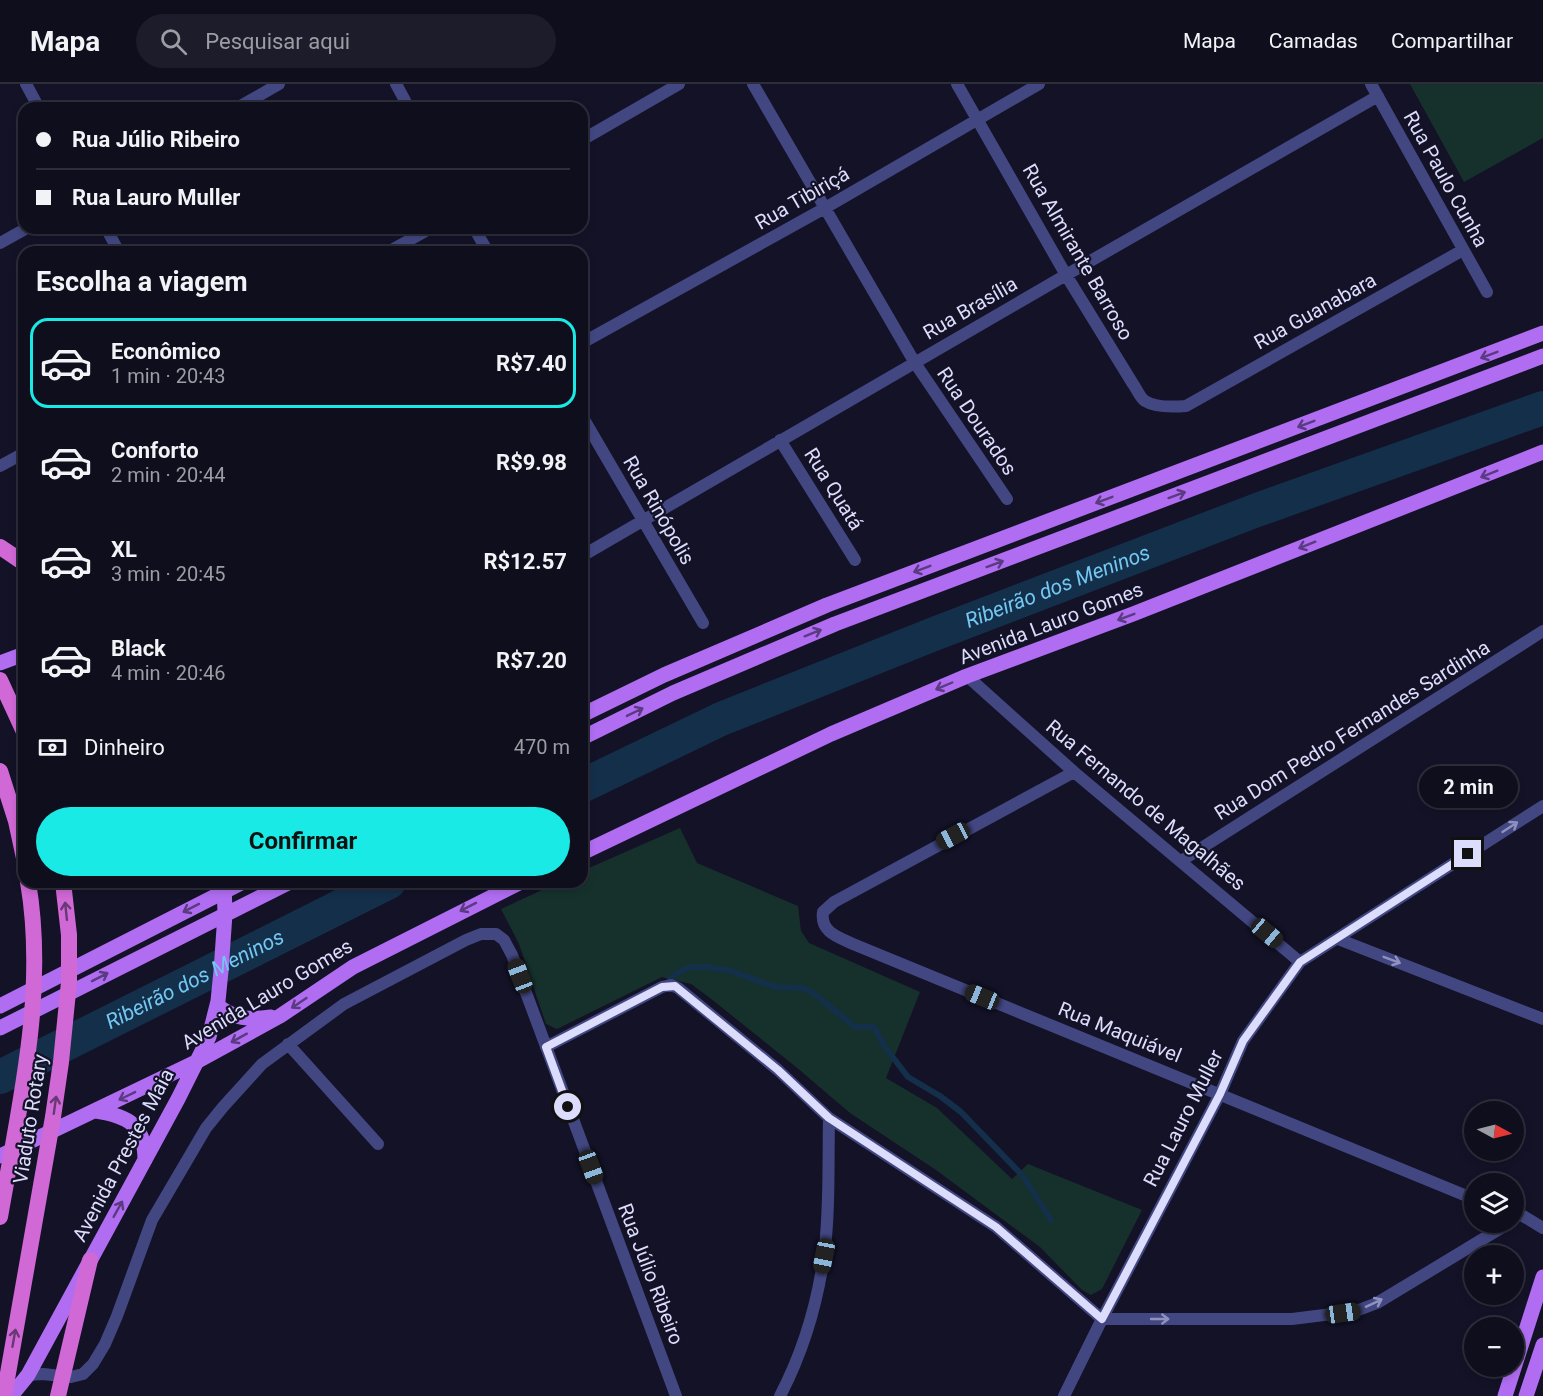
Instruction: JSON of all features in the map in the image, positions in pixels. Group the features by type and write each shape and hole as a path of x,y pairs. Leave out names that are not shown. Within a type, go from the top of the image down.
{"highway":[{"path":"0,547 18,559"},
{"path":"0,680 18,719"},
{"path":"0,771 18,830"},
{"name":"Viaduto Rotary","path":"0,1217 32,1026 34,960 33,920 29,888"},
{"name":"Viaduto Rotary","path":"4,1396 61,1062 69,982 69,936 64,888"},
{"path":"58,1396 90,1260"}],"main road":[{"path":"588,712 664,675 827,605 1543,333"},
{"path":"588,735 683,689 835,624 1543,356"},
{"name":"Avenida Lauro Gomes","path":"588,850 831,734 968,676 1133,614 1543,452"},
{"path":"0,663 18,656"},
{"path":"0,1006 220,888"},
{"name":"Avenida Prestes Maia","path":"11,1396 28,1375 209,1037 217,1003 225,914 224,888"},
{"path":"0,1028 278,888"},
{"name":"Avenida Lauro Gomes","path":"0,1156 198,1061 280,1016 352,967 509,888"},
{"path":"217,1003 232,1016 241,1018 260,1019 280,1016"},
{"path":"96,1111 122,1117 133,1124 143,1140 145,1160"},
{"path":"1505,1396 1543,1277"},
{"path":"1526,1396 1543,1345"}],"street":[{"path":"26,84 36,102"},
{"path":"248,102 279,84"},
{"path":"396,84 406,102"},
{"path":"588,137 679,84"},
{"name":"Rua Dourados","path":"753,84 915,363 1007,499"},
{"name":"Rua Almirante Barroso","path":"957,84 1066,274 1144,400 1165,406 1186,406"},
{"name":"Rua Tibiriçá","path":"588,340 825,208 1039,84"},
{"name":"Rua Paulo Cunha","path":"1371,84 1487,292"},
{"name":"Rua Brasília","path":"588,552 1066,274 1378,96"},
{"path":"0,243 18,233"},
{"path":"399,246 420,234"},
{"name":"Rua Guanabara","path":"1186,406 1463,250"},
{"name":"Rua Rinópolis","path":"588,426 703,623"},
{"name":"Rua Quatá","path":"780,440 855,560"},
{"path":"0,466 18,456"},
{"name":"Rua Dom Pedro Fernandes Sardinha","path":"1181,861 1543,631"},
{"name":"Rua Fernando de Magalhães","path":"968,676 1074,772 1300,962"},
{"name":"Rua Maquiável","path":"1074,772 853,890 826,908 822,922 828,931 853,944 1464,1195"},
{"name":"Rua Lauro Muller","path":"1064,1396 1220,1094 1243,1041 1300,962 1543,806"},
{"name":"Rua Júlio Ribeiro","path":"288,1044 345,1004 466,940 481,934 496,934 504,940 512,955 676,1396"},
{"path":"1338,939 1543,1019"},
{"path":"546,1047 667,985 675,986 778,1070 829,1118 996,1227 1102,1319 1292,1319 1356,1311 1377,1303 1491,1233"},
{"path":"28,1375 71,1377 83,1374 93,1364 105,1344 152,1220 206,1128 262,1064 288,1044 378,1144"},
{"path":"781,1396 797,1363 812,1318 824,1256 829,1118"},
{"path":"1524,1221 1543,1228"},
{"path":"62,1377 64,1396"}],"green space":[{"path":"1410,84 1543,84 1543,138 1464,182"},
{"path":"680,828 697,863 798,906 801,931 809,943 920,992 886,1078 937,1108 1012,1179 1028,1164 1142,1210 1102,1289 1091,1295 1082,1290 1040,1247 936,1170 850,1113 691,984 662,977 557,1029 546,1024 519,944 501,909 546,888 588,888 588,868"}],"waterway":[{"name":"Ribeirão dos Meninos","path":"588,783 721,719 934,634 1257,510 1543,408"},
{"name":"Ribeirão dos Meninos","path":"0,1077 377,888"},
{"path":"670,979 690,967 731,971 775,987 802,988 812,992 855,1027 874,1027 885,1047 908,1077 961,1112 1023,1176 1051,1220"}],"route":[{"path":"568,1107 546,1047 662,987 675,986 778,1070 829,1118 996,1227 1102,1319 1220,1094 1243,1041 1300,962 1468,854"}]}
